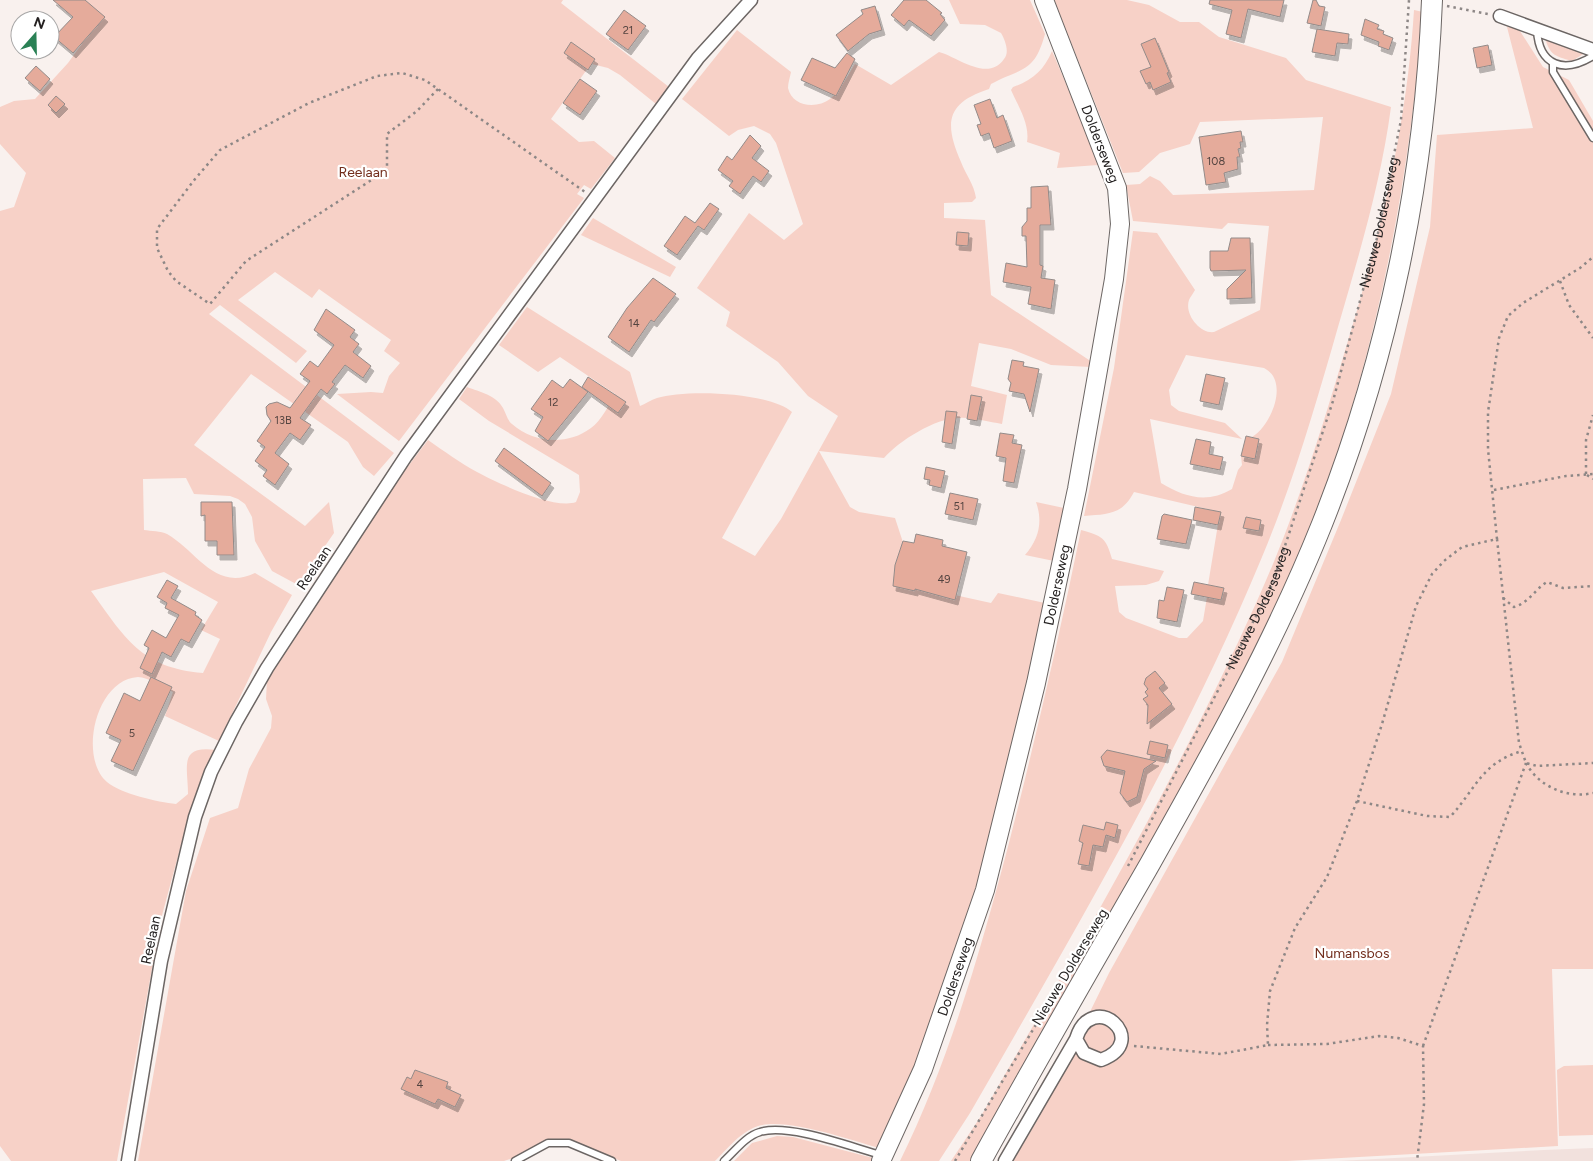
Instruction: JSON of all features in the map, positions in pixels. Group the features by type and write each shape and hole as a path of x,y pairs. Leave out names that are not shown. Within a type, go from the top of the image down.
{"main road":[{"name":"Dolderseweg","path":"882,1158 923,1069 985,890 1036,683 1075,499 1114,279 1120,224 1117,188 1044,0"},
{"name":"Nieuwe Dolderseweg","path":"982,1161 1205,765 1273,634 1322,523 1347,456 1369,385 1393,295 1412,210 1425,106 1432,2"}],"street":[{"name":"Reelaan","path":"128,1161 161,961 195,817 215,764 236,722 267,668 406,456 698,58 751,0"},
{"path":"1500,16 1593,50"},
{"path":"1005,1161 1076,1040 1083,1024 1097,1016 1116,1024 1122,1035 1121,1044 1112,1056 1102,1060 1084,1053 1076,1040"}],"lane":[{"path":"1537,30 1538,44 1544,56 1553,63 1566,66 1581,64 1593,56"},
{"path":"1553,63 1554,72 1593,138"},
{"path":"724,1161 749,1138 759,1132 770,1130 788,1130 882,1158"},
{"path":"515,1161 548,1143 569,1143 612,1161"}],"path":[{"path":"1408,1 1432,2 1500,16"},
{"name":"Nieuwe Dolderseweg","path":"1126,868 1272,585 1327,420 1377,238 1399,129 1408,1"},
{"path":"438,89 417,111 387,134 387,170 246,260 210,304 176,281 168,271 157,248 157,229 220,150 308,104 377,76 402,73 425,80 438,89 595,199"},
{"path":"1593,257 1560,281 1523,303 1508,316 1499,338 1488,412 1488,449 1494,490 1502,598 1522,751 1526,763 1539,781 1546,785 1580,795 1593,793"},
{"path":"1560,281 1570,305 1593,338"},
{"path":"1586,474 1586,440 1593,415"},
{"path":"1586,474 1593,479"},
{"path":"1494,490 1593,474"},
{"path":"1268,1045 1267,1025 1270,991 1295,928 1327,877 1356,802 1382,724 1416,606 1432,574 1462,547 1497,539"},
{"path":"1502,598 1514,607 1522,605 1540,586 1547,582 1563,588 1593,586"},
{"path":"1356,802 1427,816 1450,817 1465,802 1473,785 1487,769 1504,758 1522,751"},
{"path":"1526,763 1537,766 1593,763"},
{"path":"1418,1161 1424,1104 1423,1046 1526,763"},
{"name":"Nieuwe Dolderseweg","path":"955,1161 1052,998"},
{"path":"1121,1044 1221,1054 1268,1045 1327,1044 1379,1036 1398,1038 1423,1046"}],"shaded area":[{"path":"1593,1148 1593,1161 1338,1161 1544,1150"}],"green space":[{"path":"84,0 563,0 561,3 669,87 656,104 620,75 608,68 592,64 588,68 551,119 579,142 594,141 615,158 591,189 584,185 577,194 584,198 399,441 337,394 383,393 389,376 400,363 384,351 391,340 319,289 312,298 275,272 238,300 307,351 296,363 220,305 209,314 394,453 374,476 363,467 348,442 251,374 194,445 305,526 329,502 334,533 298,585 272,571 255,541 252,517 245,504 238,499 230,496 194,494 186,478 143,479 144,530 167,534 217,573 229,577 241,577 255,573 292,595 271,632 219,741 165,716 173,692 146,679 138,677 123,681 111,691 102,705 96,721 93,738 94,755 98,770 107,782 130,794 176,804 188,794 187,767 190,755 204,749 216,750 181,845 161,919 117,1161 11,1161 0,1146 0,211 14,207 26,173 0,144 0,107 14,101 35,99 68,63 89,34","holes":["164,572 218,602 201,630 220,639 203,673 164,665 136,648 114,623 91,591"]},
{"path":"949,0 1030,0 1045,34 1036,56 1026,68 991,84 989,89 964,101 952,116 952,136 963,167 974,188 976,198 972,202 944,203 944,218 985,220 991,295 1092,362 1091,367 1051,365 1011,349 979,343 971,386 1007,395 1002,424 964,418 939,422 908,438 884,458 819,451 850,507 859,512 895,518 917,585 991,603 998,593 1045,603 1004,787 961,945 882,1149 816,1130 780,1124 753,1128 742,1134 715,1161 621,1161 584,1146 554,1145 504,1161 138,1161 186,891 210,818 238,808 249,769 271,728 272,716 266,699 267,680 387,494 428,440 486,477 526,494 554,502 576,502 580,492 579,475 489,421 459,399 467,387 487,394 500,404 510,422 521,430 530,435 551,440 572,438 582,434 595,425 601,417 615,394 560,357 538,372 499,345 527,307 630,372 640,406 657,398 670,395 706,393 747,396 781,405 792,412 722,538 755,556 781,519 838,416 808,396 778,362 726,326 730,312 697,288 749,213 784,240 803,224 776,143 770,134 754,126 738,130 729,136 682,99 737,30 791,72 788,88 794,99 812,105 825,102 834,96 855,64 891,85 939,52 972,66 989,69 997,66 1007,53 1001,33 985,25 960,24"},
{"path":"1054,0 1127,0 1149,5 1180,22 1199,22 1219,37 1286,58 1306,80 1391,107 1387,135 1369,218 1312,414 1294,472 1273,529 1231,629 1162,770 1125,839 970,1113 939,1161 900,1161 918,1123 949,1044 988,921 1038,724 1081,530 1102,538 1108,546 1112,559 1164,571 1159,581 1146,585 1115,586 1119,612 1126,618 1179,638 1187,638 1203,621 1207,597 1221,600 1224,589 1208,585 1220,512 1134,492 1124,505 1114,512 1084,516 1114,368 1133,231 1157,233 1195,290 1189,299 1188,306 1191,317 1199,327 1209,332 1214,332 1260,310 1269,226 1228,223 1222,229 1133,221 1126,185 1140,184 1150,176 1160,181 1173,195 1314,190 1323,117 1200,122 1190,144 1160,153 1139,172 1123,173","holes":["1186,355 1264,368 1272,374 1276,383 1275,403 1266,423 1252,437 1259,439 1255,458 1241,456 1242,465 1238,470 1232,489 1223,494 1196,497 1178,492 1161,483 1150,419 1242,439 1225,423 1179,411 1171,405 1169,390"]},
{"path":"1414,10 1423,12 1416,82 1396,222 1382,291 1346,428 1298,560 1283,595 1231,698 974,1161 951,1161 981,1116 1054,990 1160,798 1226,667 1271,569 1319,436 1373,254 1391,174 1406,93"},
{"name":"Numansbos","path":"1507,27 1518,28 1543,67 1569,80 1593,121 1593,969 1552,969 1558,1146 1287,1161 1013,1161 1035,1124 1109,973 1282,662 1341,520 1391,394 1430,227 1437,135 1533,128"},
{"path":"1544,34 1585,53 1572,61 1556,56 1550,50"},
{"path":"1052,51 1091,142 1098,165 1057,168 1060,153 1027,142 1025,122 1011,90 1013,87 1037,74"},
{"path":"593,218 676,267 670,277 581,235"},
{"path":"1036,502 1064,508 1054,561 1025,555 1034,543 1038,530 1039,516"},
{"path":"1593,1065 1593,1135 1559,1136 1557,1070 1564,1066"},
{"path":"777,1136 793,1137 873,1158 872,1161 734,1161 752,1143"}],"building":[{"path":"53,0 85,0 105,17 73,53 60,42 60,31 73,17"},
{"path":"904,0 926,0 942,13 940,14 945,20 931,36 909,20 904,26 891,15"},
{"path":"1210,0 1284,0 1280,17 1248,9 1241,38 1226,34 1232,10 1209,4"},
{"path":"1313,0 1316,0 1319,6 1325,7 1321,26 1307,23"},
{"path":"875,6 882,30 869,34 848,51 836,35 863,14 861,10"},
{"path":"624,10 646,26 628,50 606,34"},
{"path":"1365,19 1379,25 1377,29 1384,31 1383,34 1393,38 1389,50 1378,46 1379,42 1361,35"},
{"path":"1317,29 1349,34 1348,44 1337,43 1335,56 1312,52"},
{"path":"1155,38 1169,72 1167,73 1171,82 1153,90 1150,82 1146,84 1140,71 1151,67 1141,44"},
{"path":"571,42 595,59 588,70 564,53"},
{"path":"1488,45 1492,65 1477,68 1473,48"},
{"path":"847,53 855,59 836,96 801,80 812,58 835,68"},
{"path":"36,66 50,79 40,91 25,78"},
{"path":"580,79 597,91 580,115 563,103"},
{"path":"56,96 65,104 56,113 48,105"},
{"path":"990,99 997,118 1003,115 1012,141 994,148 989,133 981,136 977,125 981,124 974,105"},
{"path":"1241,131 1243,142 1240,142 1241,148 1238,149 1240,157 1237,157 1238,169 1224,173 1226,182 1206,185 1199,137"},
{"path":"750,135 761,146 752,158 769,171 761,182 753,176 740,194 729,186 733,181 718,170 727,156 732,160"},
{"path":"1048,186 1051,225 1040,225 1040,265 1043,266 1041,278 1055,280 1051,309 1028,304 1031,287 1003,282 1006,263 1027,267 1026,236 1022,236 1022,227 1027,221 1027,208 1031,208 1031,187"},
{"path":"710,203 719,209 704,230 698,226 677,255 664,246 685,216 695,223"},
{"path":"957,232 969,233 968,246 956,245"},
{"path":"1231,238 1250,238 1252,298 1227,299 1227,289 1246,270 1211,271 1210,251 1228,251"},
{"path":"653,278 676,294 654,322 651,320 629,352 608,337 627,308"},
{"path":"326,309 355,330 350,337 359,344 353,352 371,366 363,378 345,365 332,382 335,384 327,394 321,389 300,418 311,425 300,440 290,433 275,453 289,464 275,485 263,476 267,470 255,461 265,447 257,441 271,421 267,415 266,407 277,402 290,408 310,381 300,374 310,361 318,367 334,345 314,330"},
{"path":"1012,360 1024,362 1023,366 1039,369 1030,412 1024,394 1009,391 1011,383 1008,379"},
{"path":"1206,374 1225,378 1219,405 1200,401"},
{"path":"588,377 626,402 618,413 582,387"},
{"path":"570,379 588,392 548,441 535,431 543,417 531,409 552,380 563,388"},
{"path":"971,395 982,397 977,421 967,419"},
{"path":"946,411 957,412 952,444 942,442"},
{"path":"1000,433 1014,435 1012,443 1022,445 1014,483 1003,481 1006,458 996,456"},
{"path":"1246,436 1259,439 1255,459 1241,456"},
{"path":"1196,439 1211,442 1209,454 1223,457 1220,470 1190,464"},
{"path":"504,448 551,483 542,496 495,461"},
{"path":"926,467 945,471 941,488 929,485 930,480 924,479"},
{"path":"950,493 978,499 973,520 945,514"},
{"path":"201,502 232,502 234,555 217,555 217,541 205,541 205,515 201,516"},
{"path":"1195,507 1221,512 1218,525 1193,520"},
{"path":"1164,514 1192,520 1186,544 1157,539"},
{"path":"1246,517 1261,520 1259,531 1243,528"},
{"path":"916,534 943,540 942,546 967,552 955,600 915,589 915,591 893,586 895,565 903,541 914,543"},
{"path":"167,580 178,586 171,598 196,612 195,615 202,620 189,643 181,639 171,657 162,652 152,674 140,668 149,648 144,645 152,630 166,638 179,615 165,608 167,603 157,597"},
{"path":"1194,582 1224,588 1221,600 1191,594"},
{"path":"1167,587 1184,590 1177,622 1157,618 1159,600 1164,601"},
{"path":"1155,671 1165,683 1159,688 1172,704 1147,724 1148,705 1143,699 1148,696 1145,692 1148,689 1144,684 1146,678"},
{"path":"151,677 172,687 133,771 111,761 121,740 106,733 124,693 140,701"},
{"path":"1150,741 1168,745 1165,758 1147,754"},
{"path":"1107,750 1156,761 1144,769 1137,797 1127,802 1120,793 1125,771 1104,766 1101,757"},
{"path":"1106,822 1118,825 1115,838 1106,835 1103,847 1093,845 1089,866 1078,864 1083,843 1079,841 1083,825 1104,830"},
{"path":"415,1070 448,1082 446,1088 461,1095 455,1107 438,1099 435,1104 401,1089 407,1077 411,1079"}]}
